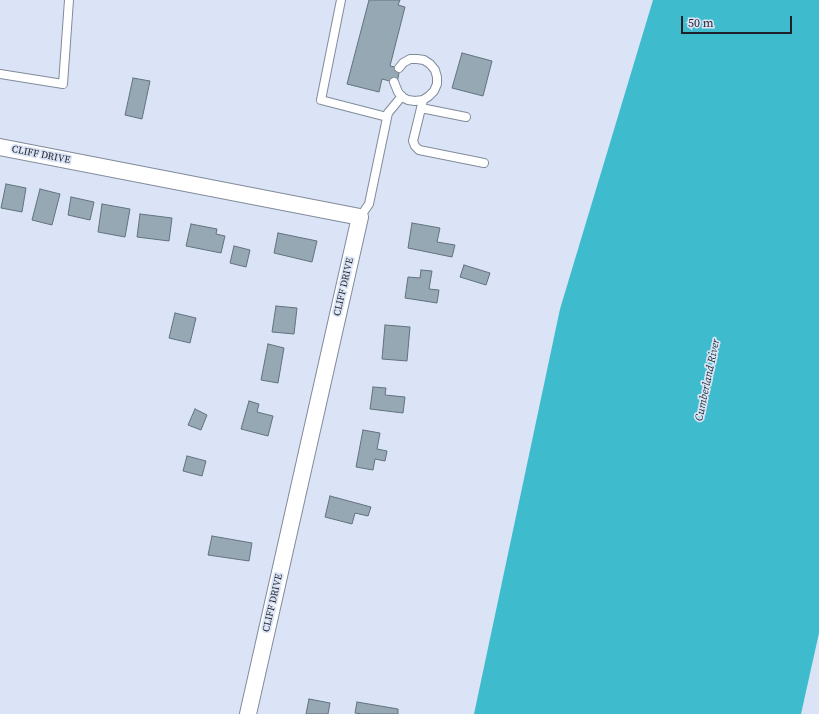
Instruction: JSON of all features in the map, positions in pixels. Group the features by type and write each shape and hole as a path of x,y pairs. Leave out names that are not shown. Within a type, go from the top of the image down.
{"street":[{"name":"CLIFF DRIVE","path":"0,147 360,217 248,714"}],"lane":[{"path":"0,74 63,84 69,0"},
{"path":"341,0 321,100 387,117"},
{"path":"399,68 403,63 410,60 424,60 435,70 437,77 437,84 434,91 422,104 413,141 414,146 419,150 484,163"},
{"path":"394,82 402,96 408,100 466,117"},
{"path":"360,217 369,204 388,113 402,96"}],"water":[{"name":"Cumberland River","path":"653,0 819,0 819,633 801,714 474,714 560,309"}],"building":[{"path":"369,0 400,0 398,5 405,7 390,66 400,68 397,83 382,79 379,92 347,84"},
{"path":"462,53 492,61 483,96 452,88"},
{"path":"133,78 150,81 142,119 125,115"},
{"path":"6,184 26,188 22,212 1,208"},
{"path":"40,189 60,194 52,225 32,220"},
{"path":"71,197 94,202 90,220 68,215"},
{"path":"102,204 130,209 125,237 98,232"},
{"path":"140,214 172,218 169,241 137,237"},
{"path":"412,223 440,228 437,242 455,245 452,257 408,248"},
{"path":"191,224 217,229 216,234 225,236 221,253 186,246"},
{"path":"278,233 317,241 312,262 274,253"},
{"path":"234,246 250,250 246,267 230,263"},
{"path":"464,265 490,273 486,285 460,277"},
{"path":"421,270 432,271 429,289 439,290 437,303 405,298 408,277 420,278"},
{"path":"276,306 297,308 294,334 272,332"},
{"path":"175,313 196,318 190,343 169,338"},
{"path":"385,325 410,327 407,361 382,359"},
{"path":"268,344 284,348 278,383 261,380"},
{"path":"373,387 386,388 385,395 405,397 403,413 370,409"},
{"path":"249,401 259,404 257,412 273,416 268,436 241,429"},
{"path":"195,409 207,415 201,430 188,425"},
{"path":"363,430 380,433 377,449 387,451 385,461 375,459 373,470 356,467"},
{"path":"187,456 206,461 202,476 183,471"},
{"path":"330,496 371,507 368,516 355,513 352,524 325,517"},
{"path":"212,536 252,543 249,561 208,555"},
{"path":"309,699 330,703 328,714 306,714"},
{"path":"357,702 398,709 398,714 355,713"}]}
